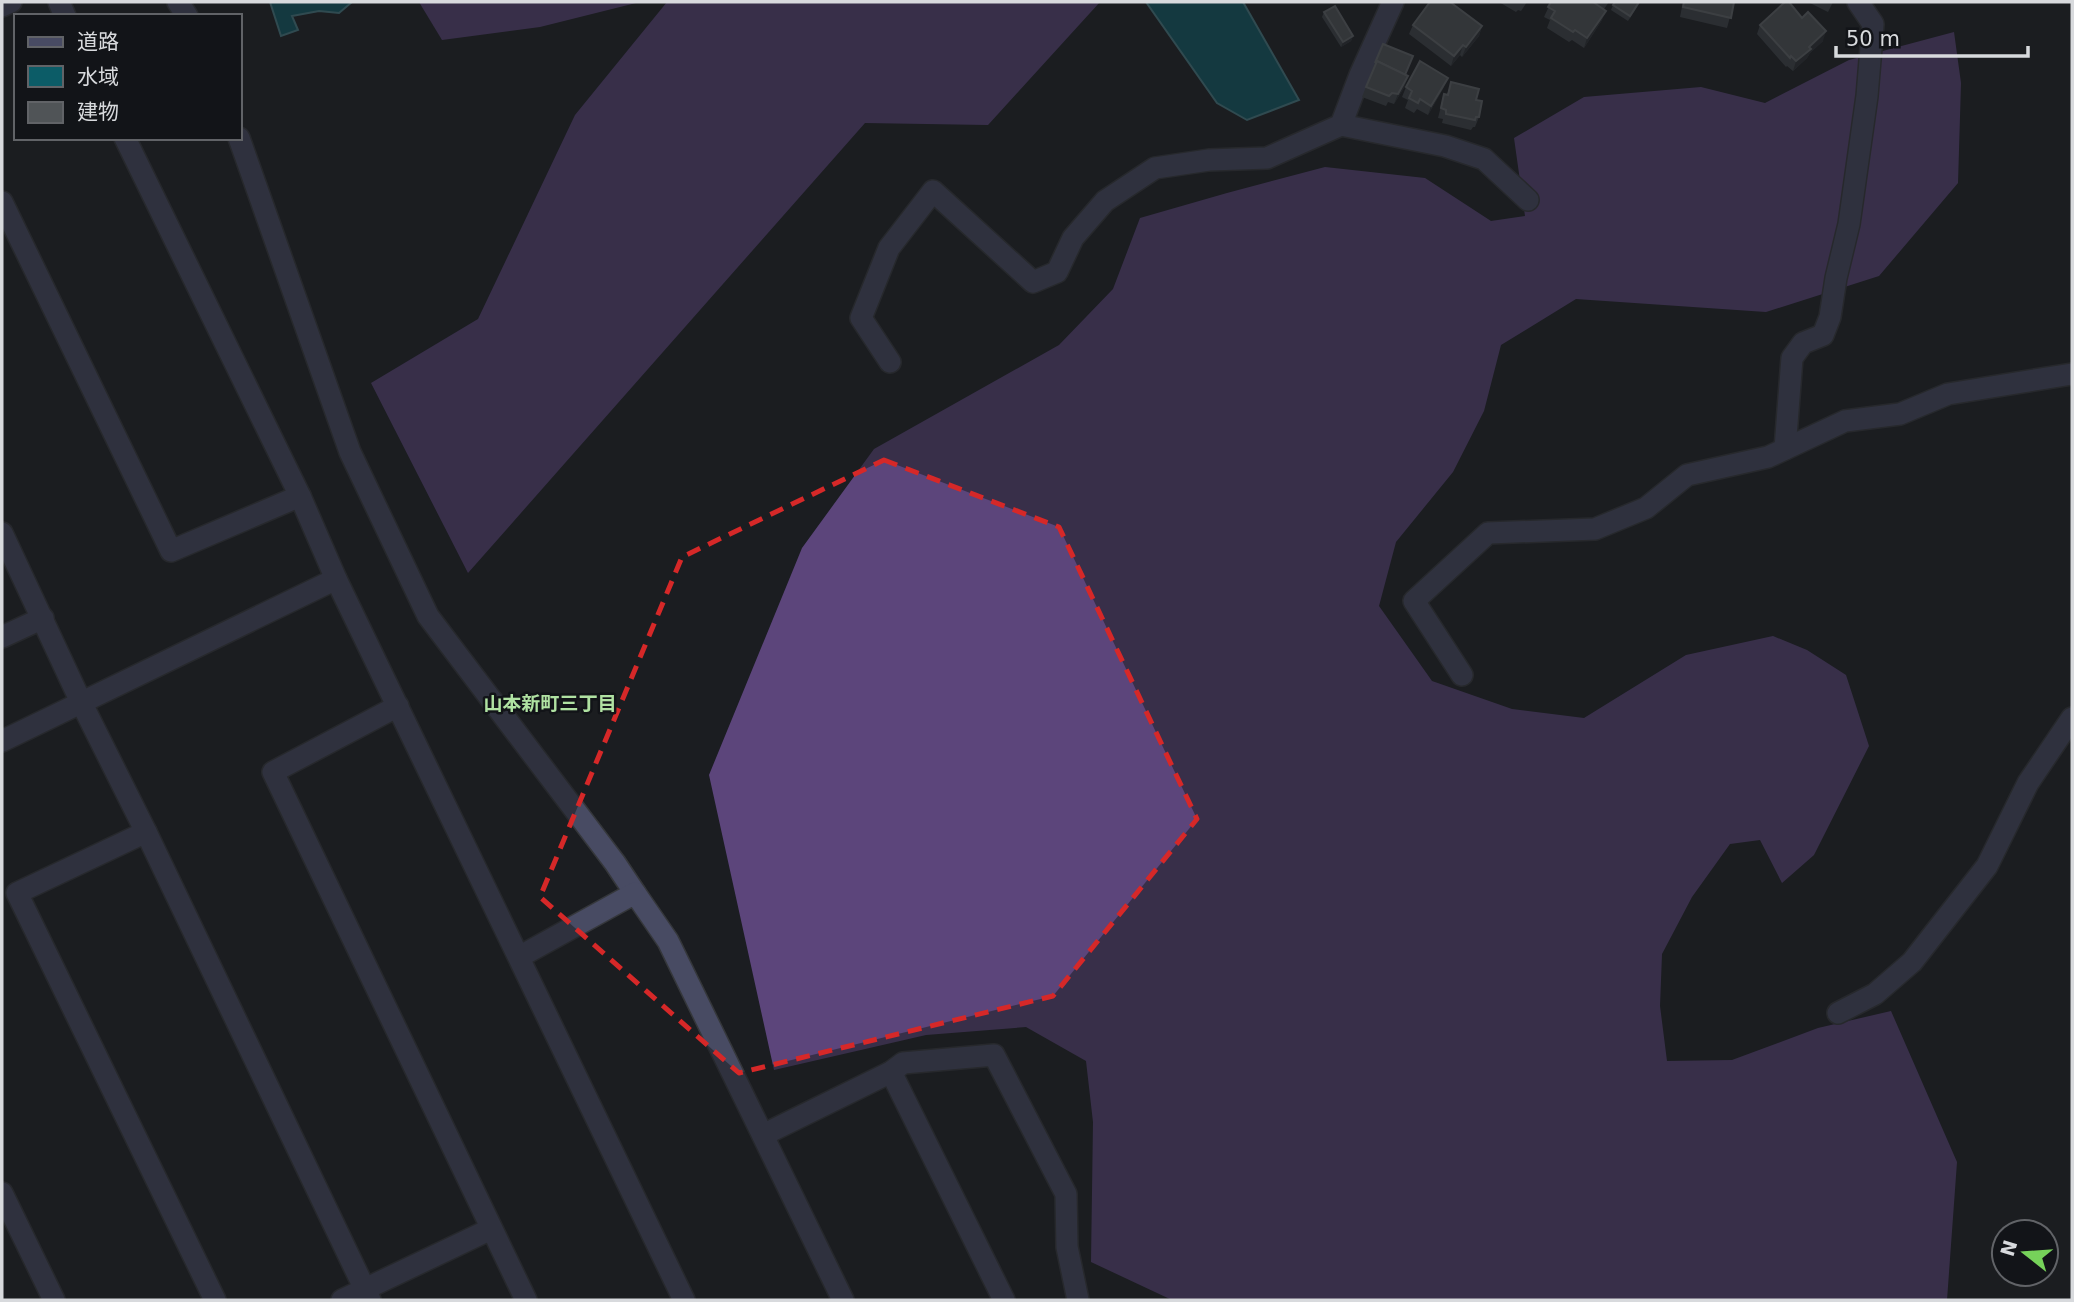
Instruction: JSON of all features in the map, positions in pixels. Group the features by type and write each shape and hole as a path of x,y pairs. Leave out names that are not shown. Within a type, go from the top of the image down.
{"street":[{"path":"2,6 10,2"},
{"path":"1341,125 1393,2"},
{"path":"1785,449 1792,359 1803,343 1823,335 1830,317 1849,225 1867,96 1873,24 1858,2"},
{"path":"890,362 861,318 888,248 933,191 1033,282 1057,272 1073,238 1105,201 1155,168 1209,160 1267,158 1341,125 1444,146 1484,159 1528,200"},
{"path":"126,140 300,496 336,579 684,1300"},
{"path":"240,140 350,452 428,616 607,852 668,941 843,1300"},
{"path":"2,202 170,551 300,496"},
{"path":"1462,676 1414,601 1488,533 1595,529 1646,508 1687,475 1768,457 1845,421 1900,414 1948,394 2072,374"},
{"path":"2,533 367,1295"},
{"path":"2,741 336,579"},
{"path":"2,637 43,618"},
{"path":"398,706 273,772 526,1300"},
{"path":"1838,1013 1875,994 1912,962 1987,866 2028,783 2072,718"},
{"path":"146,832 18,893 215,1300"},
{"path":"519,957 635,894"},
{"path":"763,1135 891,1072 903,1063 994,1055 1066,1194 1067,1247 1078,1300"},
{"path":"891,1072 1004,1300"},
{"path":"2,1193 54,1300"},
{"path":"342,1300 367,1295 491,1228"}],"highlighted area":[{"path":"884,460 1059,527 1197,819 1053,996 739,1073 540,897 682,557"}],"shaded area":[{"path":"419,2 640,2 540,27 442,40"},
{"path":"667,2 1100,2 988,125 865,123 468,573 371,383 478,319 575,115"},
{"path":"1954,32 1961,83 1958,183 1879,276 1766,312 1576,299 1501,345 1484,411 1453,472 1396,542 1379,606 1432,681 1512,709 1584,718 1686,655 1773,636 1807,650 1846,675 1869,746 1814,855 1782,883 1760,840 1730,844 1692,897 1662,954 1660,1006 1667,1061 1732,1060 1818,1028 1891,1011 1957,1162 1947,1300 1172,1300 1091,1262 1093,1122 1086,1061 1026,1027 926,1035 774,1070 709,775 802,548 874,449 1059,345 1113,289 1140,218 1325,167 1425,178 1491,221 1525,216 1514,138 1584,97 1701,87 1765,103 1849,60"}],"water":[{"path":"270,2 352,2 339,13 319,11 292,16 298,30 281,36"},
{"path":"1146,2 1243,2 1299,100 1247,120 1217,103"}],"building":[{"path":"1430,2 1450,2 1482,26 1466,47 1463,45 1454,56 1413,25"},
{"path":"1551,2 1593,2 1606,11 1587,38 1551,18 1555,11 1548,7"},
{"path":"1615,2 1639,2 1630,16 1613,5"},
{"path":"1684,2 1734,2 1731,18 1683,7"},
{"path":"1785,2 1789,2 1802,18 1808,12 1826,31 1809,47 1811,49 1796,61 1791,56 1790,58 1760,25"},
{"path":"1335,6 1353,36 1343,42 1324,12"},
{"path":"1383,44 1413,56 1405,75 1377,61 1375,63"},
{"path":"1377,61 1408,76 1398,94 1392,93 1389,96 1366,87"},
{"path":"1420,61 1448,78 1431,106 1420,99 1418,103 1409,98 1412,91 1406,87"},
{"path":"1451,82 1479,89 1476,100 1482,101 1479,117 1475,120 1446,114 1446,110 1441,108 1444,94 1448,95"}],"district":[{"name":"山本新町三丁目","path":"550,703"}]}
